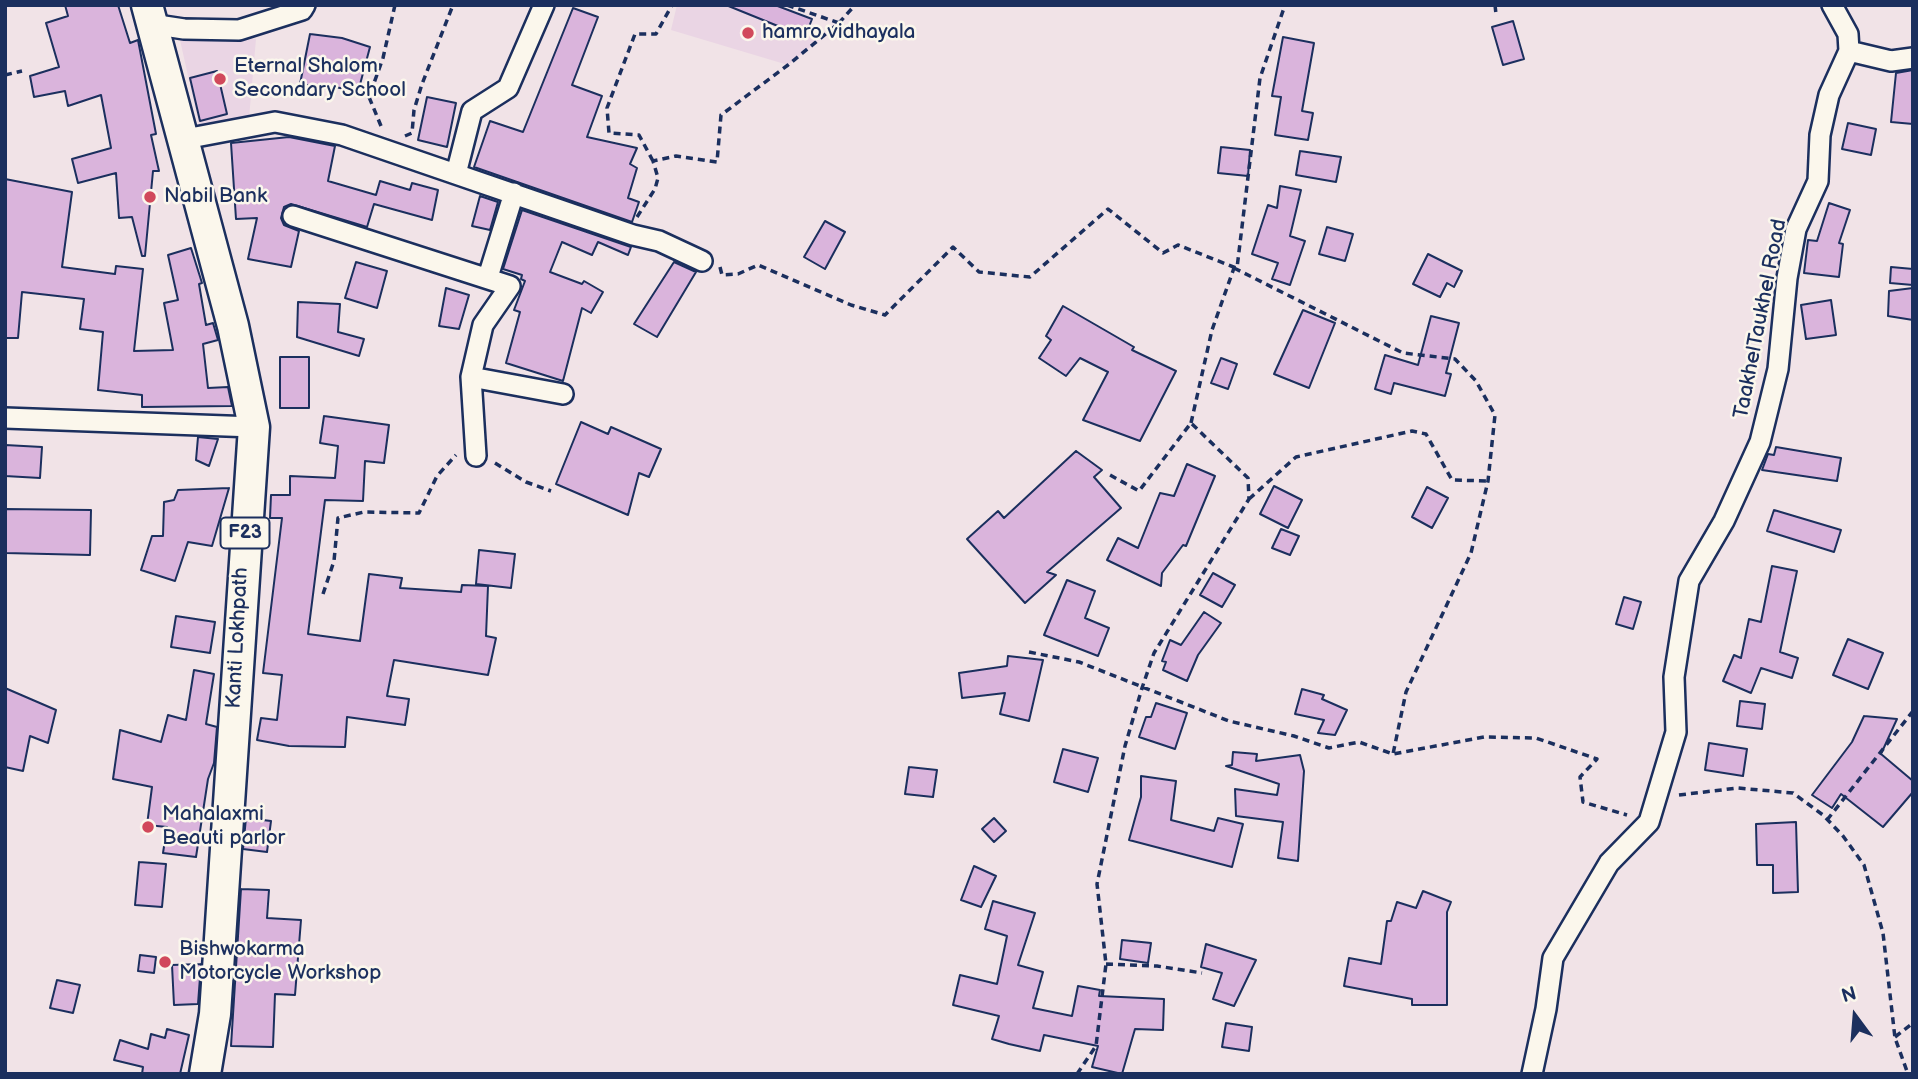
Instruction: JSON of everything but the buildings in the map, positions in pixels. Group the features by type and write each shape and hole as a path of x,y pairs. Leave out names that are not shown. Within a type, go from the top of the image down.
{"main road":[{"name":"Kanti Lokhpath","path":"149,14 233,326 254,427 215,1014 205,1074"}],"street":[{"path":"149,14 184,29 239,30 302,10 305,5"},
{"path":"456,174 472,111 508,88 544,5"},
{"path":"1832,5 1848,34 1849,51 1891,61 1913,58"},
{"name":"TaakhelTaukhel Road","path":"1532,1074 1546,1009 1553,958 1609,863 1649,822 1676,732 1674,677 1689,581 1724,521 1760,442 1778,369 1787,278 1796,229 1818,181 1820,135 1829,95 1849,51"},
{"path":"184,139 275,122 397,146 456,174 633,235 659,241 702,261"},
{"path":"488,277 513,192"},
{"path":"293,216 510,286 483,325 471,377 476,456"},
{"path":"471,377 563,394"},
{"path":"5,418 254,427"}],"path":[{"path":"395,5 383,58 369,97 384,135 397,146 412,133 414,110 425,73 453,5"},
{"path":"633,235 635,220 655,189 658,178 653,161 639,135 609,134 607,108 635,34 656,34 672,5"},
{"path":"787,5 839,23"},
{"path":"653,161 676,156 717,162 721,115 839,23 855,5"},
{"path":"1110,475 1139,491 1191,424 1212,330 1235,268 1260,78 1285,5"},
{"path":"1495,5 1496,14"},
{"path":"5,75 22,71"},
{"path":"702,261 715,251 722,275 737,274 758,265 851,305 885,315 953,247 979,272 1030,277 1108,209 1163,253 1178,245 1235,268 1403,353 1455,359 1476,381 1495,415 1488,481 1471,553 1406,692 1393,754"},
{"path":"1191,424 1248,478 1249,499"},
{"path":"1077,1074 1096,1046 1106,964 1097,884 1125,746 1142,688 1154,653 1249,499 1296,457 1412,431 1426,434 1452,480 1488,481"},
{"path":"323,594 334,561 338,518 364,512 419,513 437,476 458,451 476,456 551,491"},
{"path":"1029,652 1079,662 1229,721 1294,736 1329,748 1359,741 1393,754 1484,737 1536,738 1597,759 1580,777 1583,802 1649,822 1681,793 1738,788 1793,793 1843,835 1864,865 1883,933 1895,1038 1908,1074"},
{"path":"1827,820 1913,711"},
{"path":"1106,964 1157,966 1202,973"},
{"path":"1895,1038 1913,1023"}],"shaded area":[{"name":"hamro vidhayala","path":"677,5 732,5 824,36 788,65 671,30"},
{"name":"Eternal Shalom Secondary School","path":"214,32 256,39 249,118 199,125 180,40"}],"place":[{"name":"hamro vidhayala","path":"748,33"},
{"name":"Eternal Shalom Secondary School","path":"220,79"},
{"name":"Nabil Bank","path":"150,197"},
{"name":"Mahalaxmi Beauti parlor","path":"148,827"},
{"name":"Bishwokarma Motorcycle Workshop","path":"165,962"}]}
